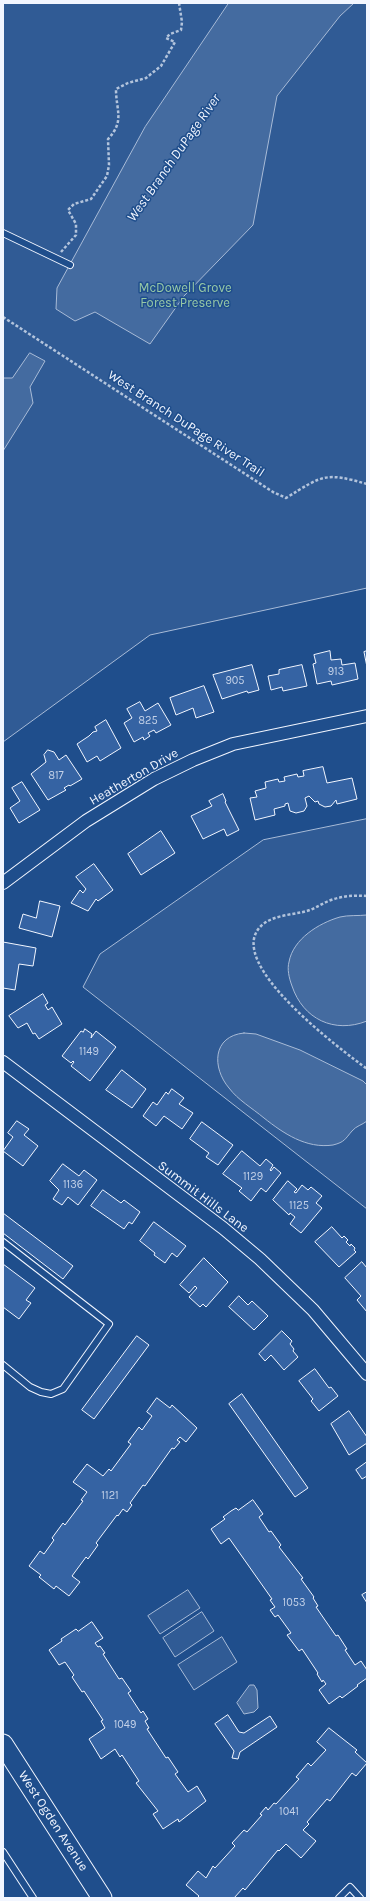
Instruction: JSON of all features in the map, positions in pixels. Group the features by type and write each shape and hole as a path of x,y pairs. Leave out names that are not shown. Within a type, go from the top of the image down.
{"main road":[{"name":"West Ogden Avenue","path":"3,1744 102,1898"}],"street":[{"name":"Heatherton Drive","path":"3,883 86,821 154,779 193,760 233,744 367,716"},
{"name":"Summit Hills Lane","path":"3,1062 223,1228 260,1259 313,1310 367,1374"}],"lane":[{"path":"3,233 70,265"},
{"path":"3,1242 109,1324 63,1389 51,1394 41,1392 30,1387 3,1365"},
{"path":"3,1852 33,1898"},
{"path":"339,1898 350,1887 360,1898"}],"path":[{"path":"56,258 76,235 76,224 68,210 74,204 91,199 107,176 109,165 108,139 116,130 120,116 116,89 128,82 146,78 161,66 175,42 166,38 170,34 181,30 182,22 179,3"},
{"name":"West Branch DuPage River Trail","path":"3,317 272,492 286,498 311,482 329,476 339,476 367,484"},
{"path":"367,896 350,895 309,911 274,918 260,926 256,932 254,938 254,948 264,971 283,997 318,1030 367,1068"}],"shaded area":[{"name":"McDowell Grove Forest Preserve","path":"3,3 367,3 367,588 150,635 3,742"},
{"path":"367,819 367,1209 83,987 100,954 263,840"},
{"path":"188,1590 200,1608 160,1634 148,1616"},
{"path":"202,1612 214,1631 175,1657 163,1638"},
{"path":"222,1637 237,1662 194,1690 178,1665"}],"water":[{"name":"West Branch DuPage River","path":"229,3 354,3 340,16 277,96 253,225 184,296 150,344 95,312 75,321 56,309 57,288 145,127"},
{"path":"30,353 45,361 30,387 33,403 3,451 3,378 12,378"},
{"path":"367,915 367,1021 355,1025 343,1026 321,1021 312,1015 297,998 289,974 288,965 291,954 301,939 324,923 343,916"},
{"path":"244,1033 256,1034 300,1050 363,1081 367,1085 367,1121 354,1129 346,1138 337,1144 323,1146 314,1145 296,1139 271,1124 241,1100 229,1088 223,1080 220,1071 218,1054 221,1046 233,1035"},
{"path":"250,1685 254,1685 257,1690 258,1708 254,1712 244,1714 237,1703"}],"building":[{"path":"330,651 331,660 341,659 342,665 355,663 358,679 332,685 331,681 317,684 313,664 316,663 314,655"},
{"path":"367,651 367,667 364,652"},
{"path":"252,665 259,690 248,693 247,691 222,699 213,675"},
{"path":"302,665 307,686 283,691 282,687 271,690 268,676 279,674 279,670"},
{"path":"204,686 214,712 196,718 193,708 176,715 170,698"},
{"path":"140,702 145,711 158,703 171,725 156,733 154,730 148,733 150,736 144,740 143,737 134,742 124,723 132,718 127,709"},
{"path":"106,720 121,748 100,761 97,756 87,762 77,744 93,732 97,731 95,727"},
{"path":"48,750 54,752 59,760 66,755 82,779 64,788 66,790 48,800 31,774 46,762 44,755"},
{"path":"323,767 327,783 352,778 357,799 337,804 336,800 331,806 325,807 319,804 318,801 315,802 309,796 305,798 307,806 304,811 296,813 290,811 288,803 285,804 285,806 274,809 275,815 255,820 250,798 257,797 255,791 266,788 265,782 278,779 279,782 285,781 284,777 297,774 298,777 304,776 303,771"},
{"path":"22,782 40,810 19,823 10,808 20,801 12,788"},
{"path":"223,794 226,801 225,802 239,830 227,836 224,829 203,839 191,816 212,806 209,801"},
{"path":"161,831 175,853 141,875 128,854"},
{"path":"94,864 113,890 98,901 96,899 88,911 71,903 80,890 83,893 86,889 76,877"},
{"path":"40,901 60,906 52,937 19,928 23,914 36,918"},
{"path":"3,942 36,948 33,966 19,964 15,990 3,988"},
{"path":"43,994 48,1003 45,1005 48,1010 52,1007 62,1024 39,1039 35,1033 33,1034 27,1023 18,1028 9,1016"},
{"path":"85,1029 92,1034 91,1038 96,1031 116,1047 90,1081 71,1066 74,1062 73,1061 71,1063 62,1056 81,1031 83,1032"},
{"path":"122,1070 146,1089 132,1108 106,1090"},
{"path":"172,1089 184,1098 179,1104 193,1113 182,1129 164,1116 156,1126 143,1116 153,1102 157,1105 166,1092 168,1094"},
{"path":"17,1121 29,1129 24,1135 38,1146 23,1166 3,1151 13,1137 8,1133"},
{"path":"202,1122 233,1145 218,1165 206,1157 209,1153 190,1139"},
{"path":"242,1151 260,1166 266,1159 273,1165 270,1170 271,1171 274,1167 281,1173 266,1192 261,1188 251,1201 239,1191 242,1188 223,1174"},
{"path":"63,1164 79,1176 84,1170 97,1180 78,1205 68,1197 62,1205 53,1199 59,1190 50,1181"},
{"path":"288,1181 297,1189 294,1192 296,1193 302,1185 308,1190 311,1187 322,1196 316,1203 322,1208 301,1233 290,1224 295,1217 290,1213 289,1215 273,1200"},
{"path":"103,1190 121,1203 124,1200 140,1212 132,1224 129,1222 124,1229 91,1206"},
{"path":"3,1213 73,1266 63,1279 3,1233"},
{"path":"154,1222 186,1246 177,1257 172,1253 165,1263 154,1255 155,1253 140,1241"},
{"path":"332,1227 342,1238 344,1236 348,1240 346,1242 355,1248 354,1250 356,1252 339,1267 315,1242"},
{"path":"204,1258 228,1282 206,1307 203,1304 200,1307 189,1297 197,1288 195,1286 189,1293 180,1285"},
{"path":"362,1262 367,1268 367,1312 357,1300 361,1296 345,1278"},
{"path":"3,1264 35,1288 26,1300 31,1303 19,1319 3,1307"},
{"path":"239,1296 248,1305 252,1301 268,1316 254,1330 229,1307"},
{"path":"282,1331 292,1341 290,1344 298,1357 284,1370 271,1355 265,1361 259,1354"},
{"path":"137,1336 149,1345 94,1419 82,1410"},
{"path":"315,1369 329,1388 331,1387 338,1396 319,1411 311,1401 313,1399 299,1381"},
{"path":"242,1394 308,1488 295,1497 229,1404"},
{"path":"157,1398 170,1408 172,1405 197,1428 186,1442 180,1437 177,1440 180,1442 174,1449 172,1448 145,1486 143,1485 130,1503 132,1505 127,1512 123,1509 118,1516 117,1515 96,1543 98,1545 88,1559 86,1557 72,1576 80,1582 69,1596 56,1586 54,1589 39,1577 41,1575 29,1566 40,1551 44,1554 54,1540 52,1538 63,1523 65,1525 83,1501 81,1500 87,1492 73,1482 87,1464 103,1476 109,1469 111,1471 131,1444 128,1442 139,1427 142,1430 152,1416 147,1412"},
{"path":"349,1411 367,1437 367,1443 349,1455 331,1424"},
{"path":"367,1462 367,1476 362,1479 356,1470"},
{"path":"253,1500 263,1514 259,1517 269,1532 271,1531 281,1545 279,1547 303,1578 301,1579 314,1597 313,1598 318,1606 316,1607 336,1636 338,1635 347,1649 345,1650 355,1665 361,1661 367,1670 367,1678 342,1698 340,1696 329,1704 319,1690 326,1684 323,1680 322,1682 317,1674 318,1673 302,1649 299,1651 287,1635 291,1633 278,1615 275,1617 270,1610 275,1607 270,1600 272,1599 229,1538 221,1544 211,1529 225,1519 223,1517 231,1511 236,1508 238,1510"},
{"path":"367,1592 367,1603 362,1595"},
{"path":"92,1622 103,1638 95,1643 98,1647 100,1646 105,1653 103,1654 119,1679 122,1678 131,1691 128,1693 141,1713 143,1711 148,1719 145,1721 149,1728 147,1729 166,1758 168,1757 178,1772 175,1774 188,1792 197,1786 206,1801 179,1822 178,1819 163,1829 153,1814 158,1811 136,1783 139,1781 122,1755 120,1757 115,1749 101,1759 89,1739 105,1728 101,1721 103,1720 84,1691 82,1692 72,1677 74,1675 65,1662 59,1665 49,1650 62,1641 61,1639 76,1629 78,1631"},
{"path":"228,1715 239,1732 244,1733 270,1716 277,1727 240,1752 238,1759 232,1758 234,1751 215,1724"},
{"path":"329,1728 357,1750 355,1752 367,1763 356,1776 352,1773 330,1801 327,1799 307,1822 309,1824 303,1830 316,1841 301,1858 286,1844 279,1851 278,1850 245,1890 243,1888 234,1898 197,1898 199,1896 186,1885 198,1871 206,1878 213,1866 215,1868 235,1846 232,1843 244,1830 247,1832 262,1815 260,1814 266,1807 268,1810 274,1803 276,1804 299,1779 296,1777 308,1763 311,1766 326,1750 317,1742"}]}
